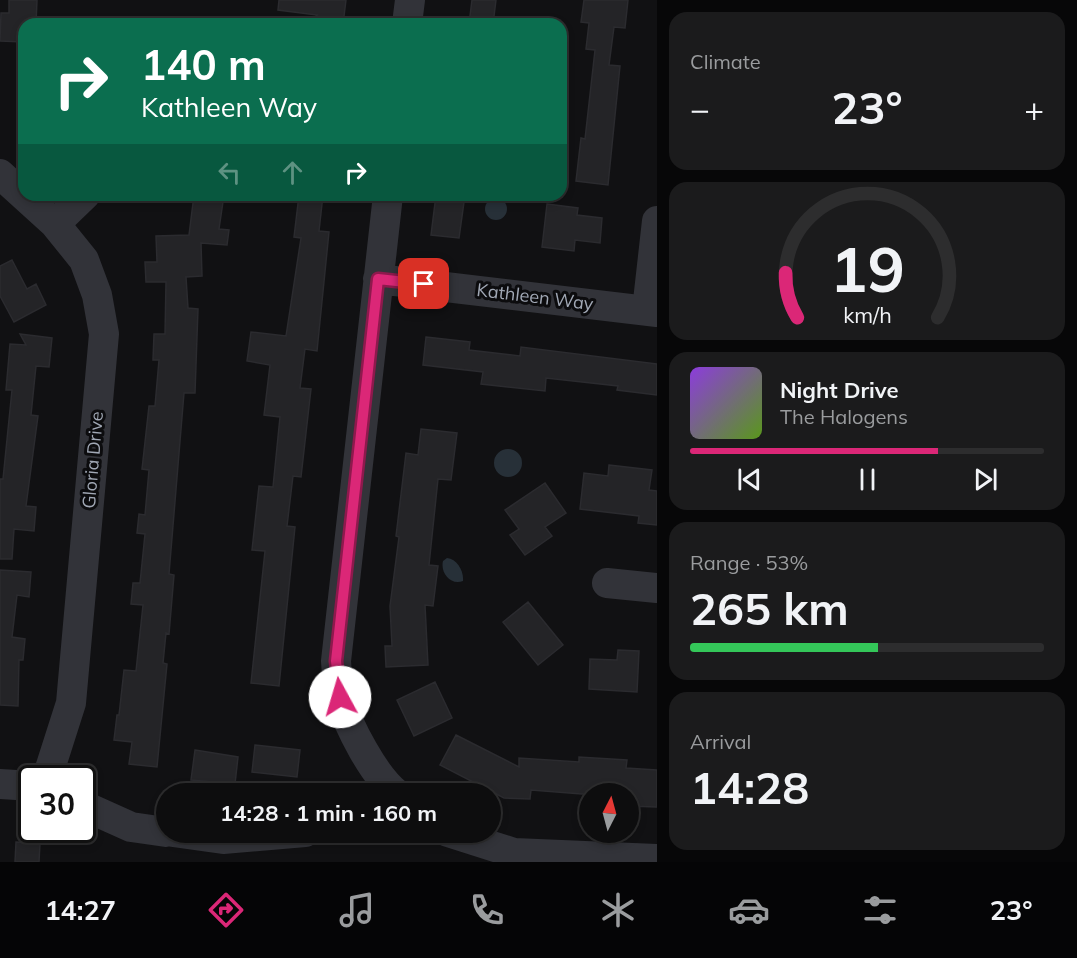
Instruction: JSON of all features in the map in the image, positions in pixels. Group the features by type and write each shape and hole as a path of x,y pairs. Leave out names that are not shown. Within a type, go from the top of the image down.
{"street":[{"path":"408,18 410,0"},
{"name":"Gloria Drive","path":"0,174 18,190"},
{"name":"Gloria Drive","path":"30,201 55,224 84,260 97,295 104,334 71,703 51,765"},
{"path":"55,224 79,201"},
{"path":"382,783 354,735 340,697 336,661 387,201"},
{"path":"652,311 657,221"},
{"name":"Kathleen Way","path":"378,279 652,311"},
{"path":"607,583 657,588"},
{"path":"0,784 18,785"},
{"path":"96,811 131,827 156,831"},
{"path":"483,843 514,853 657,859"}],"shaded area":[{"path":"488,201 504,201 506,205 504,217 496,220 488,217 485,209"},
{"path":"508,449 518,453 522,463 518,473 508,477 498,473 494,463 498,453"},
{"path":"447,558 459,566 463,581 454,582 447,577 443,570 443,561"}],"building":[{"path":"9,0 37,0 36,18 18,18 18,42 0,41 1,13 9,13"},
{"path":"279,0 346,0 344,18 314,18 317,15 278,10"},
{"path":"472,0 496,0 494,18 470,18"},
{"path":"584,0 628,0 625,28 614,27 609,65 620,66 608,185 576,181 581,138 585,139 595,50 586,49 589,23 581,22"},
{"path":"193,201 223,201 219,229 229,230 227,245 201,243 202,276 186,277 188,308 198,309 195,393 184,393 169,574 174,575 169,634 166,633 163,663 167,664 157,767 129,764 132,742 114,740 124,670 136,671 143,605 131,604 133,583 140,583 145,534 137,533 139,514 145,515 149,470 142,469 149,406 155,406 159,360 153,360 154,334 165,334 166,282 146,282 145,262 157,262 156,236 189,235"},
{"path":"298,201 322,201 319,231 329,232 317,351 305,349 300,388 311,389 301,477 293,476 287,526 295,527 279,686 251,683 265,551 252,550 259,486 273,487 280,417 264,415 270,365 247,361 251,332 286,336 301,238 294,237"},
{"path":"435,201 464,201 459,238 431,235"},
{"path":"547,204 578,208 577,215 602,218 600,243 575,240 574,251 542,247"},
{"path":"12,260 27,289 36,284 46,305 14,322 0,296 0,266"},
{"path":"20,334 52,338 49,367 36,366 31,415 38,416 26,506 36,507 34,531 14,529 12,559 0,559 0,479 3,479 12,390 6,390 10,344 26,345"},
{"path":"426,337 470,342 469,350 520,356 521,347 657,364 657,395 617,390 618,386 546,378 545,391 481,384 483,372 423,365"},
{"path":"421,429 457,433 451,480 438,479 429,565 438,566 433,606 425,605 428,665 386,667 385,646 392,646 390,606 406,453 418,455"},
{"path":"609,465 652,470 649,490 657,491 657,525 638,523 639,516 580,509 584,473 608,476"},
{"path":"545,483 566,513 545,527 552,536 525,555 510,535 519,529 505,510"},
{"path":"0,570 31,572 29,597 17,595 12,637 25,639 23,660 19,660 18,706 0,705"},
{"path":"528,602 563,645 538,665 503,622"},
{"path":"618,650 639,651 637,692 589,689 590,659 617,660"},
{"path":"435,682 452,718 414,736 397,700"},
{"path":"456,735 519,767 519,758 579,762 579,757 627,760 626,768 657,770 657,807 639,806 639,783 579,783 579,794 531,790 530,799 504,798 501,796 501,783 475,783 440,765"},
{"path":"255,745 300,750 297,777 252,772"},
{"path":"195,750 238,757 235,783 191,780"},
{"path":"16,842 40,843 39,862 15,862"}],"route":[{"path":"340,697 336,661 378,279 424,284"}]}
